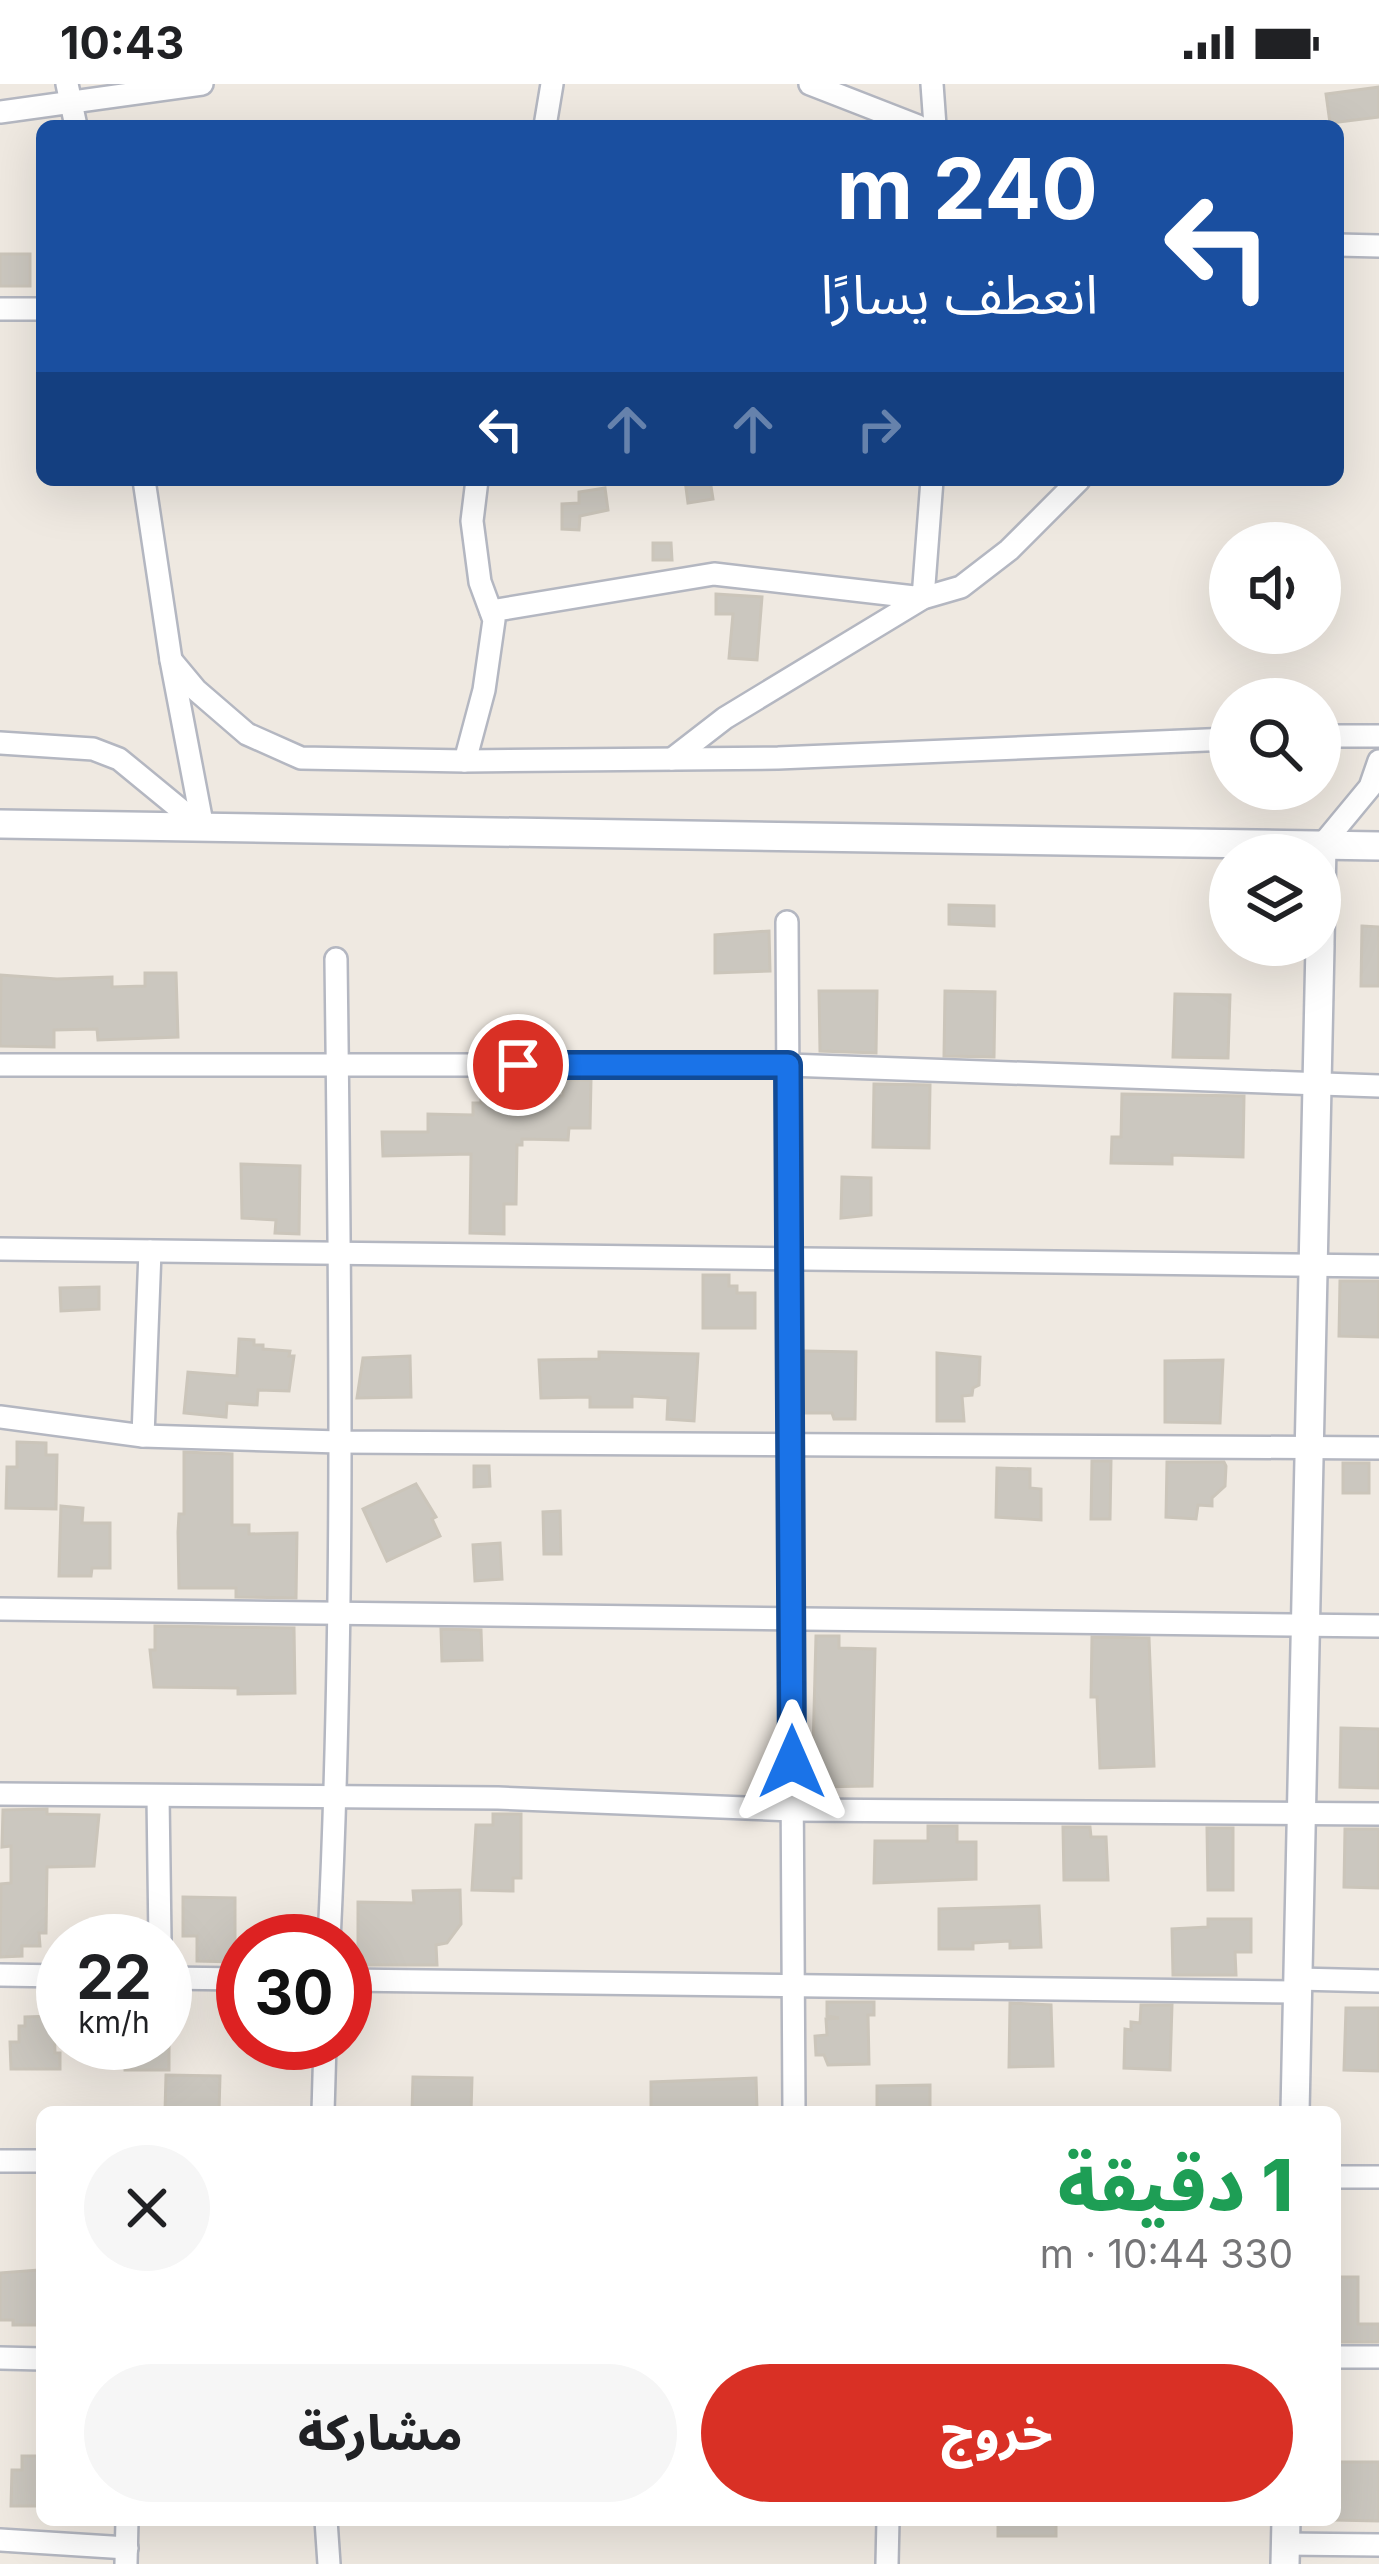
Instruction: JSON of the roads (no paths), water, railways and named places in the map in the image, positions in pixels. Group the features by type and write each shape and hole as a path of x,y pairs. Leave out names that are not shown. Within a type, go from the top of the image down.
{"street":[{"path":"0,112 69,94 202,84"},
{"path":"546,120 552,84"},
{"path":"810,84 903,120"},
{"path":"932,84 935,120"},
{"path":"1344,245 1379,246"},
{"path":"0,309 36,310"},
{"path":"145,486 203,828"},
{"path":"465,761 484,690 494,620 480,581 472,521 476,486"},
{"path":"923,598 932,486"},
{"path":"672,759 725,718 923,598 961,587 1010,550 1073,486"},
{"path":"491,611 714,574 923,598"},
{"path":"171,659 196,690 247,734 301,758 672,759 1209,740"},
{"path":"1341,736 1379,736"},
{"path":"0,742 93,749 119,759 203,828"},
{"path":"1331,834 1370,787 1379,760"},
{"path":"0,824 1209,843"},
{"path":"1341,845 1379,846"},
{"path":"787,922 794,2106"},
{"path":"330,1914 338,1613 336,959"},
{"path":"1295,2106 1320,966"},
{"path":"0,1066 788,1065 1379,1086"},
{"path":"0,1249 1379,1266"},
{"path":"143,1436 150,1250"},
{"path":"0,1417 143,1436 339,1442 1379,1448"},
{"path":"0,1610 1379,1626"},
{"path":"0,1794 579,1799 792,1810 1379,1814"},
{"path":"158,1796 160,1914"},
{"path":"0,1976 36,1976"},
{"path":"372,1980 793,1985 1379,1981"},
{"path":"323,2106 325,2070"},
{"path":"0,2161 36,2161"},
{"path":"1341,2177 1379,2177"},
{"path":"1341,2357 1379,2357"},
{"path":"0,2358 36,2359"},
{"path":"0,2540 126,2556 127,2526"},
{"path":"326,2526 329,2564"},
{"path":"887,2564 888,2526"},
{"path":"1285,2543 1379,2545"}]}
